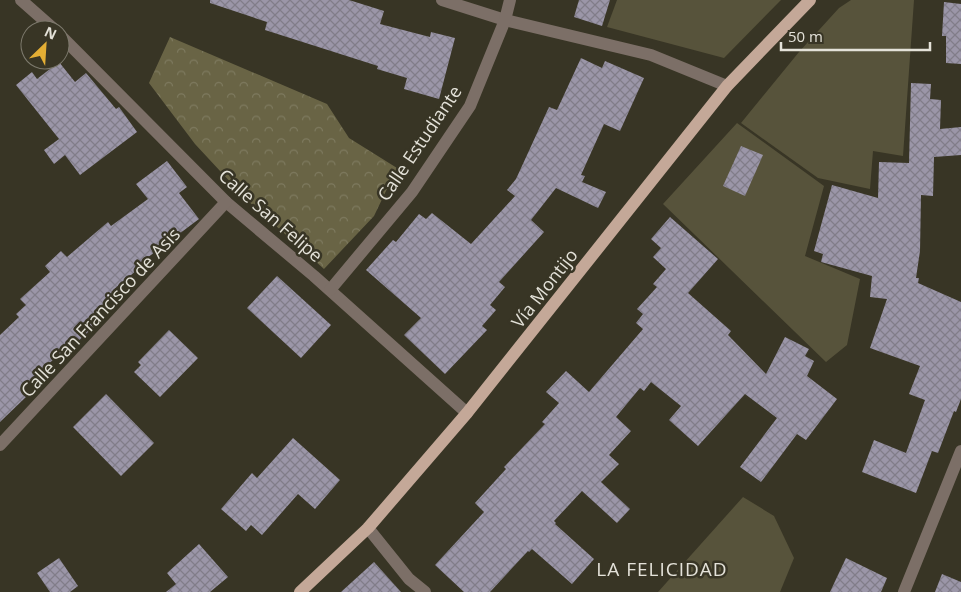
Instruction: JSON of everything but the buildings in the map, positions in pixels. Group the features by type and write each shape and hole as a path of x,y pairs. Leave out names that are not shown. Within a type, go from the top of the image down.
{"main road":[{"name":"Vía Montijo","path":"300,592 368,528 468,413 727,86 810,0"}],"street":[{"path":"21,0 44,20"},
{"path":"442,0 505,20 651,55 727,86"},
{"name":"Calle Estudiante","path":"330,290 412,192 470,106 505,20 510,0"},
{"name":"Calle San Felipe","path":"70,45 226,202 330,290 468,413"},
{"name":"Calle San Francisco de Asis","path":"0,446 226,202"},
{"path":"904,592 961,451"},
{"path":"368,528 409,579 425,592"}],"shaded area":[{"path":"617,0 781,0 724,58 607,27"},
{"path":"851,0 914,0 903,156 873,151 870,189 818,178 741,123 799,52 839,8"},
{"path":"737,123 824,186 805,256 860,279 847,345 826,362 663,204"},
{"path":"743,497 774,516 794,558 780,592 658,592"}],"green space":[{"path":"170,37 327,104 349,138 397,168 374,216 324,269 247,200 195,144 149,83"}],"district":[{"name":"LA FELICIDAD","path":"662,569"}]}
